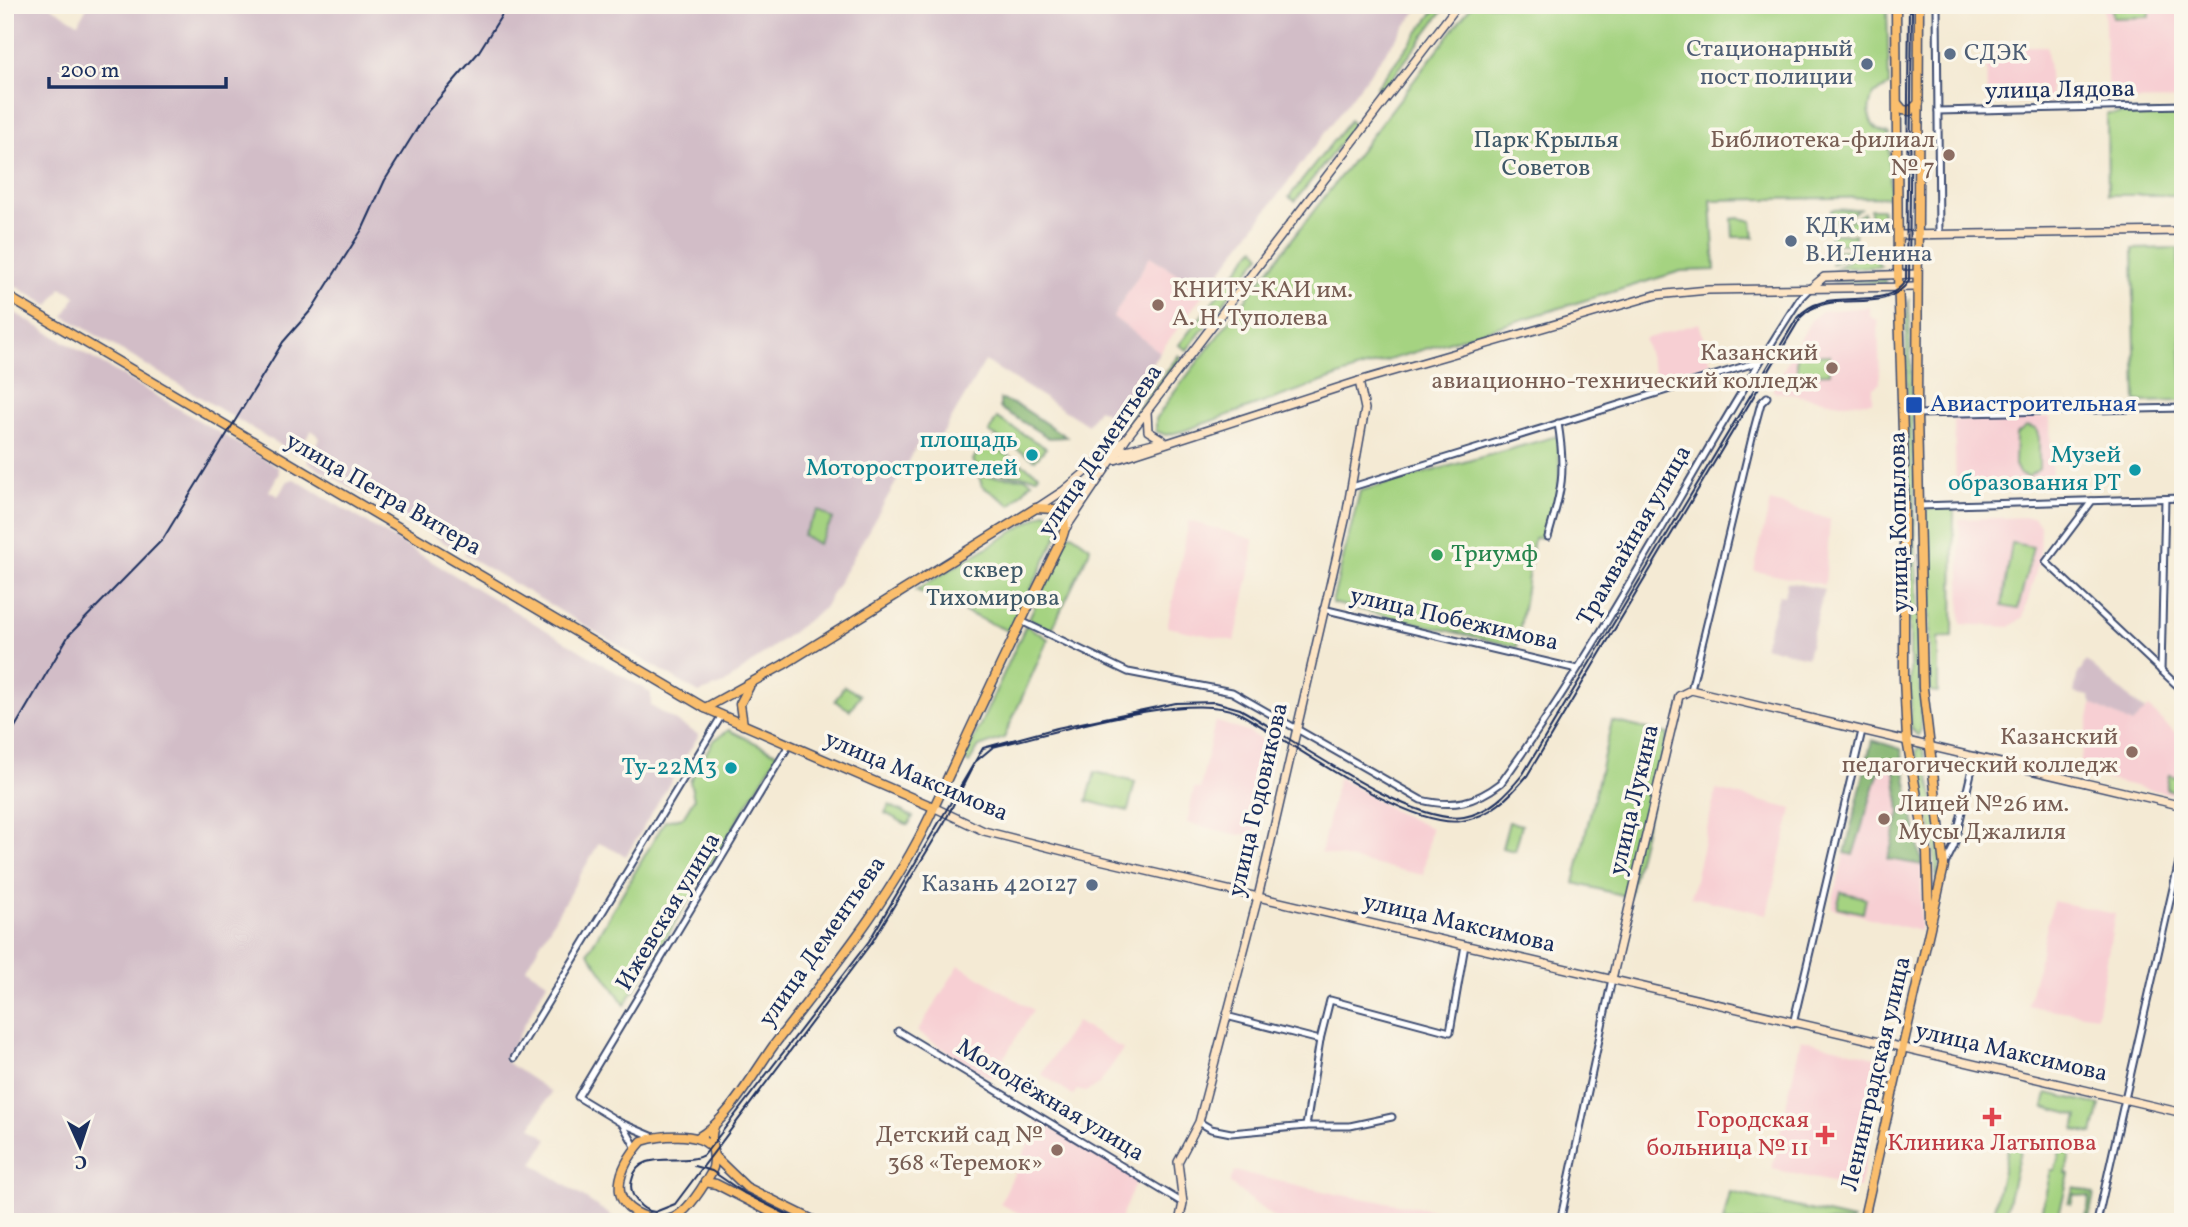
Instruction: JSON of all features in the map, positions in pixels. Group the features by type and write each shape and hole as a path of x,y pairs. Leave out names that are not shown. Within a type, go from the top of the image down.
{"main road":[{"name":"улица Копылова","path":"1896,5 1907,740"},
{"name":"улица Копылова","path":"1919,5 1917,414 1928,744"},
{"path":"1897,101 1906,111 1917,107 1919,100"},
{"name":"улица Петра Витера","path":"5,295 705,708 743,725"},
{"path":"705,708 756,681 1036,508 1054,509 1063,517 1066,528"},
{"name":"улица Дементьева","path":"696,1138 714,1126 868,920 933,807 1066,528"},
{"path":"743,725 739,714 741,698 756,681"},
{"name":"улица Максимова","path":"743,725 933,807"},
{"name":"Ленинградская улица","path":"1907,740 1927,853 1928,936"},
{"name":"Ленинградская улица","path":"1863,1221 1944,866 1928,744"},
{"name":"улица Дементьева","path":"636,1148 619,1183 620,1199 630,1210 641,1215 656,1220 670,1220 682,1212 713,1167 714,1126"},
{"path":"636,1148 642,1141 656,1137 696,1138 713,1151 746,1187 817,1222"},
{"path":"705,1182 716,1184 790,1222"}],"street":[{"name":"улица Дементьева","path":"1120,452 1147,411 1458,5"},
{"path":"1937,5 1939,234"},
{"name":"улица Лядова","path":"1938,111 2183,105"},
{"path":"1899,235 2183,231"},
{"path":"1810,288 1824,276 1917,274"},
{"path":"1113,456 1179,439 1359,381 1656,295 1810,288 1917,287"},
{"name":"Трамвайная улица","path":"1021,621 1128,672 1232,692 1421,800 1442,805 1464,804 1484,796 1502,783 1577,669 1758,362 1801,296 1810,288"},
{"path":"1352,487 1758,362"},
{"name":"улица Годовикова","path":"1179,1222 1183,1203 1178,1162 1199,1122 1258,897 1352,487 1365,409 1359,381"},
{"name":"улица Лукина","path":"1560,1222 1612,979 1679,696 1691,690 1754,429 1761,403 1767,397"},
{"path":"1917,414 2183,408"},
{"path":"1147,411 1149,431 1163,441"},
{"path":"1548,537 1563,487 1564,456 1558,423"},
{"path":"1113,456 1129,435 1147,448"},
{"path":"1036,508 1120,452 1179,439"},
{"name":"улица Дементьева","path":"1066,528 1113,456"},
{"path":"1919,506 2183,498"},
{"path":"2161,671 2165,499"},
{"path":"2092,501 2046,562 2183,691"},
{"name":"улица Побежимова","path":"1322,609 1577,669"},
{"path":"1691,690 2183,806"},
{"path":"514,1058 722,715"},
{"path":"1793,1024 1862,731"},
{"name":"Ижевская улица","path":"621,1123 578,1097 789,745"},
{"name":"Ленинградская улица","path":"1944,866 1954,846 1975,755"},
{"name":"улица Максимова","path":"933,807 984,831 1793,1024 2183,1113"},
{"path":"2097,1222 2183,845"},
{"path":"1306,1126 1320,1040 1330,1000 1450,1032 1465,945"},
{"path":"1226,1016 1320,1040"},
{"name":"Молодёжная улица","path":"898,1031 1183,1203"},
{"path":"1199,1122 1211,1129 1231,1133 1306,1126 1350,1126 1392,1117"},
{"path":"621,1123 656,1137"},
{"path":"621,1123 636,1148"}],"shaded area":[{"path":"5,5 48,5 78,23 88,5 1421,5 1205,292 1150,256 1113,317 1160,352 1112,416 1098,409 1088,425 985,361 935,447 926,443 918,444 824,608 724,684 699,693 464,554 468,546 458,539 452,547 307,462 320,439 312,430 295,454 64,316 76,296 69,291 61,288 49,306 5,280"},
{"path":"2104,5 2183,5 2183,100 2108,101"},
{"path":"1986,46 2047,46 2051,102 1987,103"},
{"name":"КНИТУ-КАИ им. А. Н. Туполева","path":"1150,256 1205,292 1160,352 1113,317"},
{"path":"5,307 278,467 279,473 269,491 278,496 288,481 294,479 651,693 651,706 699,735 626,856 599,843 526,968 547,982 505,1061 551,1092 531,1127 548,1139 533,1164 621,1222 5,1222"},
{"name":"Казанский авиационно-технический колледж","path":"1870,307 1870,316 1878,321 1880,383 1872,389 1872,402 1840,403 1772,391 1811,320 1822,311"},
{"path":"1699,323 1711,363 1656,379 1644,339"},
{"path":"2050,417 2052,486 1956,489 1954,420"},
{"path":"1770,502 1830,519 1825,585 1754,571"},
{"path":"2033,517 2040,525 2039,561 2023,617 2010,627 1961,624 1959,519"},
{"path":"1189,521 1253,539 1252,562 1235,641 1167,627"},
{"path":"1787,582 1824,589 1807,657 1764,646 1779,595 1784,596"},
{"path":"2086,661 2145,711 2132,724 2092,704 2089,696 2074,693 2077,676"},
{"name":"Казанский педагогический колледж","path":"2092,704 2132,724 2148,708 2183,740 2183,797 2070,771 2071,765 2079,766"},
{"path":"1215,721 1250,733 1275,746 1254,833 1239,835 1187,823 1194,788 1200,789"},
{"name":"Лицей №26 им. Мусы Джалиля","path":"1872,740 1901,749 1922,865 1920,931 1831,908"},
{"path":"1338,777 1396,812 1431,828 1423,875 1321,853"},
{"path":"1716,790 1792,809 1767,914 1691,897"},
{"path":"2053,901 2115,914 2097,1016 2028,1006"},
{"path":"959,965 1033,1010 991,1079 917,1032"},
{"path":"1076,1022 1123,1049 1098,1086 1085,1092 1077,1090 1073,1095 1041,1074"},
{"name":"Городская больница № 11","path":"1801,1039 1888,1060 1859,1188 1772,1169"},
{"name":"Детский сад № 368 «Теремок»","path":"1039,1121 1137,1179 1119,1222 1037,1222 1000,1204"},
{"path":"1235,1171 1336,1194 1477,1217 1476,1222 1279,1222 1229,1183"}],"green space":[{"path":"1439,5 1447,5 1384,89 1376,88"},
{"name":"Парк Крылья Советов","path":"1472,5 1887,5 1889,86 1873,94 1869,114 1877,129 1889,134 1890,197 1711,200 1715,270 1681,271 1356,370 1183,431 1166,435 1156,431 1156,419 1170,398"},
{"path":"2112,5 2150,5 2150,17 2113,18"},
{"path":"2183,113 2183,195 2108,195 2107,114"},
{"path":"1350,120 1354,126 1295,201 1289,197"},
{"path":"1859,209 1840,222 1831,223 1831,210"},
{"path":"1870,209 1882,209 1883,228 1870,228"},
{"path":"1864,213 1865,228 1841,228 1841,226"},
{"path":"1732,219 1752,221 1754,237 1733,237"},
{"path":"1831,234 1855,234 1855,244 1831,244"},
{"path":"1255,247 1261,255 1187,350 1179,345"},
{"path":"2178,248 2183,401 2136,402 2133,249"},
{"path":"1832,250 1855,250 1855,253 1832,264"},
{"path":"1862,252 1871,252 1881,267 1837,268"},
{"path":"1885,279 1885,283 1832,282 1838,280"},
{"path":"1909,299 1921,729 1918,736 1911,729 1906,320"},
{"path":"1179,355 1181,358 1129,426 1126,425"},
{"path":"1797,355 1830,355 1830,373 1797,374"},
{"path":"1000,399 1021,407 1066,437 1049,438 1000,408"},
{"path":"997,418 1046,448 1035,460 989,432"},
{"path":"2027,426 2036,429 2039,438 2039,469 2028,477 2019,473 2015,465 2016,434"},
{"name":"Триумф","path":"1557,436 1560,464 1556,498 1544,537 1534,538 1517,647 1332,603 1360,491"},
{"path":"984,441 1039,474 1037,477 978,472 973,460"},
{"path":"1100,471 1069,517 1065,511 1053,505"},
{"path":"979,476 1026,478 1032,482 1011,505 982,486"},
{"path":"1947,506 1954,509 1953,637 1938,638 1938,692 1930,691 1930,607 1926,603 1925,512 1928,507"},
{"path":"818,510 833,519 818,544 803,535"},
{"name":"сквер Тихомирова","path":"1046,512 1056,517 1061,528 1010,632 916,590"},
{"path":"1072,534 1090,547 1089,552 1051,631 1029,618 1068,535"},
{"path":"2012,543 2033,547 2018,609 2002,606"},
{"path":"1026,625 1048,639 1004,738 979,747 969,763 964,760"},
{"path":"844,686 860,695 850,710 835,701"},
{"path":"1612,721 1668,734 1629,897 1574,883"},
{"path":"729,730 778,754 625,1005 588,952 665,821 683,817 694,799 690,781 713,741"},
{"path":"1872,740 1901,749 1922,865 1888,859 1900,812 1895,770 1881,765 1853,855 1845,853"},
{"path":"1919,747 1923,748 1939,834 1940,868 1937,883 1932,829 1916,752"},
{"path":"1095,772 1135,782 1128,811 1087,801"},
{"path":"2169,775 2183,779 2183,793 2166,789"},
{"path":"889,805 913,817 908,825 885,813"},
{"path":"1509,822 1522,825 1515,851 1502,848"},
{"path":"1841,892 1866,898 1863,913 1837,907"},
{"path":"2047,1093 2100,1105 2093,1134 2075,1130 2078,1116 2044,1107"},
{"path":"2010,1140 2022,1143 2004,1220 1997,1219 1993,1213"},
{"path":"2060,1151 2070,1153 2066,1173 2069,1174 2057,1222 2039,1222 2051,1170 2055,1170"},
{"path":"2074,1187 2094,1194 2088,1222 2085,1222 2090,1197 2074,1194 2071,1204 2068,1203"},
{"path":"1730,1192 1853,1220 1723,1222"}],"tram line":[{"path":"1909,5 1906,280 1896,290 1884,296 1823,302 1809,308 1797,318 1523,774 1504,795 1482,811 1464,817 1442,816 1414,808 1351,777 1240,709 1215,702 1176,703 1057,728 983,748 869,941 705,1154 696,1158 653,1161 636,1170 631,1188 640,1206 655,1212 675,1204 872,942 944,823 975,762 993,747 1119,716 1154,710 1216,707 1239,713 1349,781 1412,812 1439,820 1462,821 1482,815 1506,798 1527,776 1801,317 1813,308 1827,304 1885,298 1898,292 1909,281 1912,5"},
{"path":"694,1166 712,1171 744,1193 803,1222"}],"railway":[{"path":"5,744 69,635 163,539 283,342 312,309 363,228 385,180 428,111 478,53 508,5"},
{"path":"5,1209 26,1222"}],"place":[{"name":"СДЭК","path":"1950,54"},
{"name":"Стационарный пост полиции","path":"1867,64"},
{"name":"Библиотека-филиал № 7","path":"1949,155"},
{"name":"КДК им В.И.Ленина","path":"1791,241"},
{"name":"КНИТУ-КАИ им. А. Н. Туполева","path":"1158,305"},
{"name":"Казанский авиационно-технический колледж","path":"1832,368"},
{"name":"Авиастроительная","path":"1914,405"},
{"name":"площадь Моторостроителей","path":"1032,455"},
{"name":"Музей образования РТ","path":"2135,470"},
{"name":"Триумф","path":"1437,555"},
{"name":"Казанский педагогический колледж","path":"2132,752"},
{"name":"Ту-22М3","path":"731,768"},
{"name":"Лицей №26 им. Мусы Джалиля","path":"1884,819"},
{"name":"Казань 420127","path":"1092,885"},
{"name":"Клиника Латыпова","path":"1992,1117"},
{"name":"Городская больница № 11","path":"1825,1135"},
{"name":"Детский сад № 368 «Теремок»","path":"1057,1150"}]}
